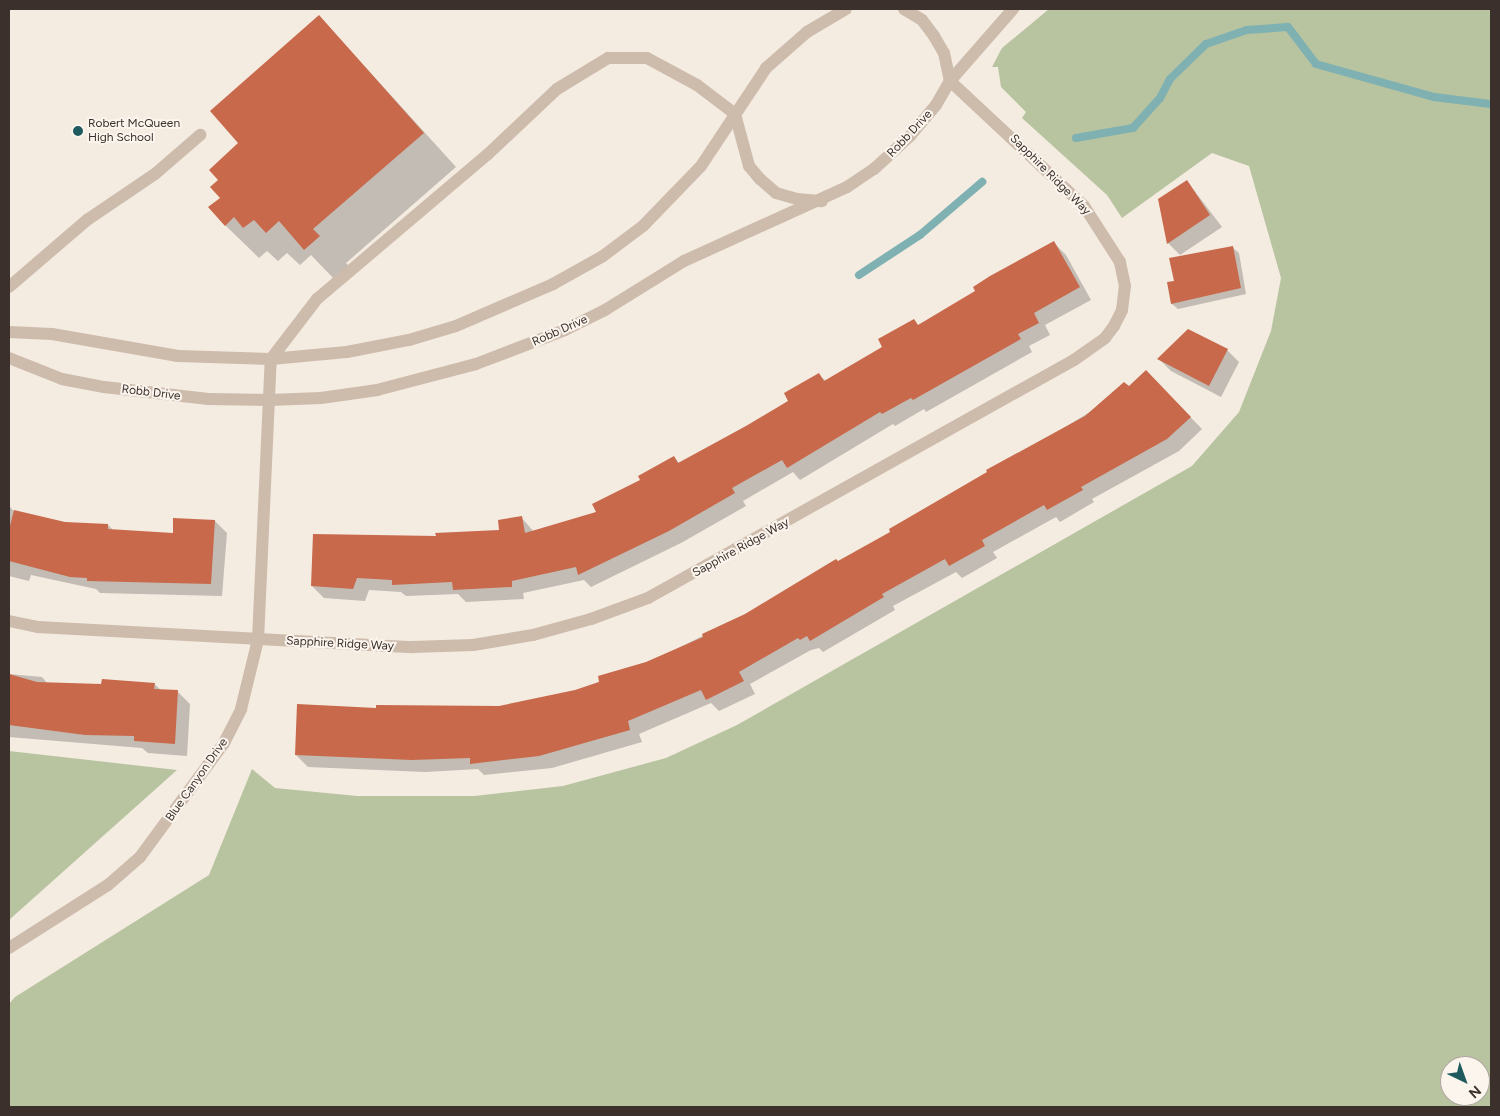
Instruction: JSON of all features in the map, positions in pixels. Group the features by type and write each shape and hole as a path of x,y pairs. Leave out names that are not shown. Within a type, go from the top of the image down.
{"street":[{"path":"9,332 52,334 178,356 271,359 348,352 409,340 456,326 553,284 603,256 643,226 690,178 766,68 783,52 822,22 846,9"},
{"path":"904,9 922,20 934,36 944,54 950,81"},
{"name":"Robb Drive","path":"9,358 62,379 121,390 208,399 270,400 321,398 425,380 529,345 605,310 717,244 822,201 874,170 926,118 950,81 1012,9"},
{"path":"271,359 317,299 487,155 557,88 608,58 647,58 697,85 735,114 749,166 760,179 776,193 797,199 822,201"},
{"name":"Sapphire Ridge Way","path":"9,621 38,627 412,647 473,645 533,635 591,619 648,598 697,573 1090,351 1109,332 1122,310 1125,286 1120,262 1113,248 1084,206 950,81"},
{"path":"9,287 87,220 155,174 200,134"},
{"name":"Blue Canyon Drive","path":"9,948 108,885 140,857 162,830 224,743 241,709 258,640 271,359"}],"green space":[{"path":"1049,9 1491,9 1491,1107 9,1107 9,1004 15,997 209,875 252,769 275,788 357,796 474,796 563,786 666,758 737,725 1192,466 1239,412 1271,331 1281,278 1249,166 1212,153 1122,218 1107,195 1022,118 1026,112 1001,87 998,67 992,67 1002,48"},
{"path":"9,751 177,770 9,920"}],"building":[{"path":"319,15 424,133 313,229 320,236 304,250 279,221 266,233 254,220 243,228 234,217 225,226 208,207 220,198 210,187 218,180 209,170 238,143 210,111"},
{"path":"1187,180 1210,215 1167,244 1158,199"},
{"path":"1054,241 1080,287 1034,313 1039,323 1018,334 1021,339 913,400 911,398 882,414 880,412 787,468 782,460 732,488 735,493 669,531 578,575 576,567 512,581 512,587 453,590 452,582 392,585 392,580 357,578 353,589 311,586 313,534 436,536 435,533 499,530 498,520 522,516 525,533 596,512 592,504 640,480 638,476 674,456 678,463 746,426 788,401 784,393 819,373 824,381 882,347 878,339 914,319 918,325 975,291 973,287 990,276"},
{"path":"1233,246 1241,288 1171,304 1167,282 1174,281 1169,258"},
{"path":"1188,329 1228,349 1209,386 1157,359"},
{"path":"1146,370 1191,417 1167,439 1081,487 1083,490 1047,510 1044,505 982,540 985,546 949,566 945,559 882,594 884,597 810,641 807,636 800,640 798,638 739,672 744,681 706,700 701,690 628,721 630,730 539,756 470,764 470,758 412,760 295,755 297,704 376,708 376,705 499,706 575,690 599,682 598,676 646,662 703,637 702,634 745,614 836,559 838,561 890,532 889,529 987,472 986,470 1085,416 1124,382 1129,386"},
{"path":"14,510 65,522 108,524 108,529 173,533 173,518 215,520 211,584 87,581 87,578 70,577 9,561 9,530"},
{"path":"9,674 37,682 101,684 102,679 155,683 154,689 178,690 175,744 134,741 134,736 85,735 9,725"}],"waterway":[{"path":"1076,138 1133,128 1160,98 1170,79 1206,44 1247,30 1288,27 1316,64 1434,97 1491,104"},
{"path":"859,275 920,235 982,182"}],"place":[{"name":"Robert McQueen High School","path":"78,131"}]}
